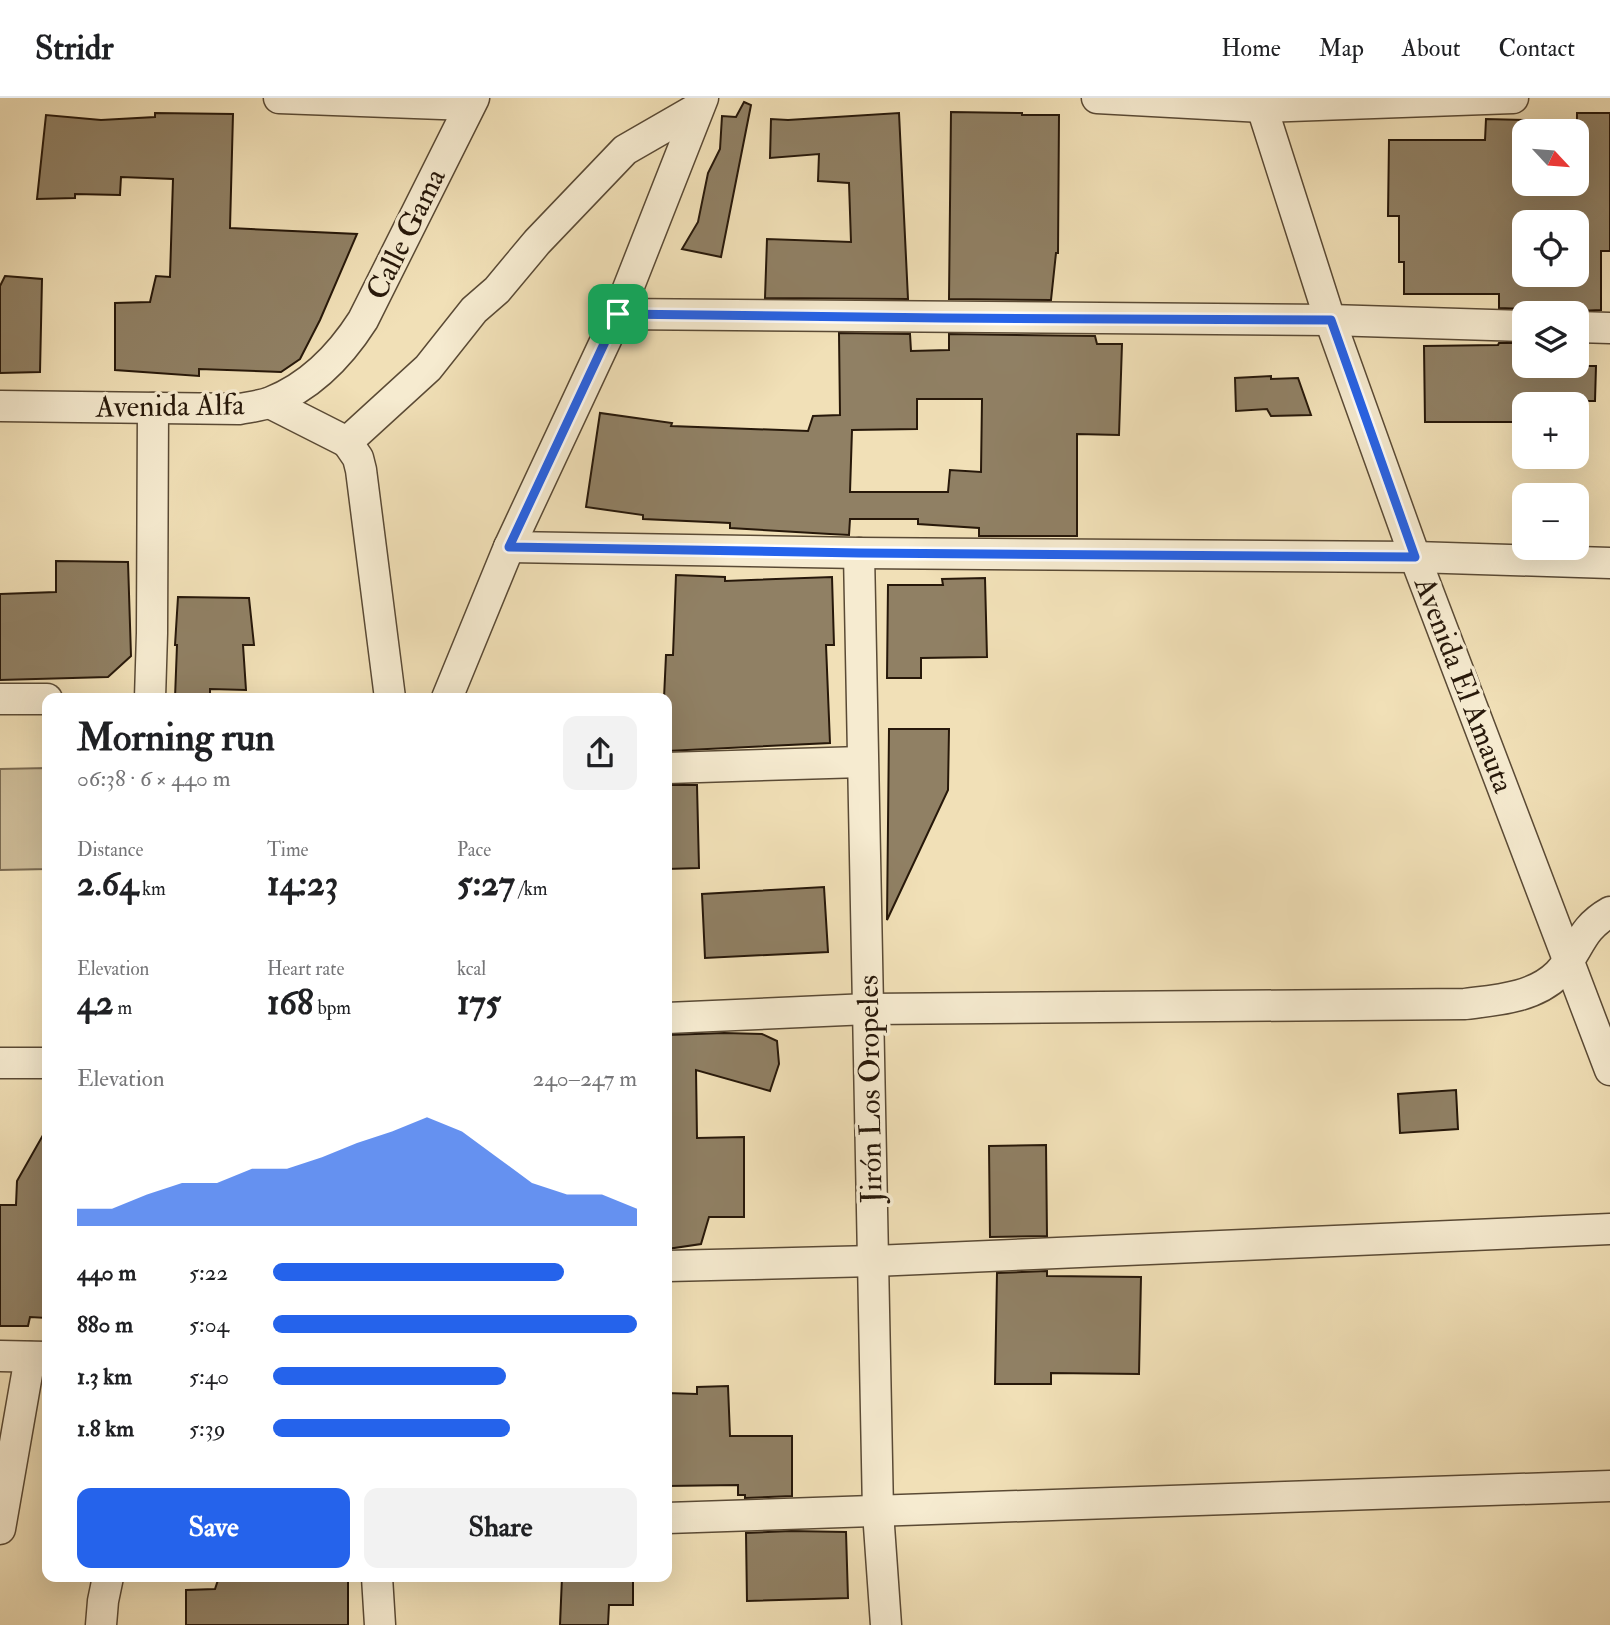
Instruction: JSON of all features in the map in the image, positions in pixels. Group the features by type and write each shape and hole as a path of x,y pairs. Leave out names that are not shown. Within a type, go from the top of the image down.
{"street":[{"path":"279,98 471,100"},
{"path":"1097,98 1260,102 1513,98"},
{"name":"Calle Gama","path":"330,365 347,346 363,320 471,100"},
{"name":"Avenida El Amauta","path":"1260,102 1331,320 1415,557 1610,1070"},
{"path":"449,693 509,547 618,314 700,103"},
{"path":"348,442 428,368 474,310 497,290 537,242 625,150 700,103"},
{"path":"618,314 1331,320 1512,326"},
{"path":"1589,327 1610,328"},
{"name":"Avenida Alfa","path":"0,406 239,409 270,402 294,390 330,365"},
{"path":"270,402 348,442 358,458 389,693"},
{"path":"149,693 153,408"},
{"path":"509,547 859,553 1415,557 1610,563"},
{"name":"Jirón Los Oropeles","path":"859,553 878,1512 886,1625"},
{"path":"0,699 42,699"},
{"path":"672,768 862,762"},
{"path":"672,1018 868,1009 1465,1004 1509,998 1527,992 1558,974 1585,931 1596,920 1610,912"},
{"path":"0,1063 42,1063"},
{"path":"672,1266 874,1261 1610,1229"},
{"path":"0,1356 39,1357 0,1529"},
{"path":"672,1518 1610,1486"},
{"path":"101,1625 107,1582"},
{"path":"377,1582 380,1625"}],"shaded area":[{"path":"42,768 42,869 0,870 0,769"}],"building":[{"path":"744,102 751,105 721,257 682,249 698,222 708,173 720,149 722,116 736,117"},
{"path":"951,112 1059,115 1058,253 1051,300 949,299"},
{"path":"155,113 233,114 230,228 357,234 300,359 281,372 199,369 199,376 115,370 115,303 150,302 156,276 170,277 173,179 121,177 120,195 75,194 75,198 37,199 46,115 101,120 155,117"},
{"path":"899,113 908,299 765,298 767,239 851,242 849,183 818,181 819,154 770,158 771,119"},
{"path":"1577,113 1610,113 1610,251 1601,251 1601,310 1589,311 1589,301 1512,301 1512,308 1499,308 1499,294 1404,294 1404,262 1399,262 1399,216 1388,216 1389,140 1485,140 1486,119 1512,120 1512,196 1589,196 1589,119 1577,119"},
{"path":"5,276 42,279 40,372 0,373 0,286"},
{"path":"839,333 910,334 911,351 949,350 949,334 1095,336 1097,344 1122,344 1119,435 1077,434 1077,536 979,536 979,528 918,524 918,519 850,519 849,535 830,534 730,528 730,523 643,519 643,515 586,507 600,413 672,423 671,426 808,431 813,416 840,415","holes":["917,399 982,399 981,472 950,470 948,492 850,492 852,430 917,429"]},
{"path":"1512,343 1512,378 1589,378 1589,366 1596,366 1595,401 1589,401 1589,392 1512,392 1512,422 1425,422 1424,346"},
{"path":"1271,376 1271,379 1298,378 1311,415 1271,416 1267,409 1236,411 1235,378"},
{"path":"56,561 128,562 131,656 108,677 0,680 0,594 56,592"},
{"path":"676,575 725,577 725,581 832,577 834,645 826,645 830,743 672,751 672,693 664,693 666,655 673,655"},
{"path":"985,578 987,657 921,658 921,678 887,678 888,585 943,585 942,579"},
{"path":"178,597 249,598 254,645 243,645 246,690 210,689 210,693 175,693"},
{"path":"889,729 949,729 948,790 887,920"},
{"path":"672,785 697,785 699,868 672,869"},
{"path":"824,887 828,952 705,958 702,894"},
{"path":"762,1034 777,1041 779,1064 770,1091 696,1070 697,1138 744,1137 744,1217 709,1217 701,1244 672,1248 672,1035"},
{"path":"1456,1090 1458,1129 1400,1133 1398,1094"},
{"path":"42,1137 42,1318 30,1317 28,1326 0,1326 0,1205 16,1205 17,1181"},
{"path":"1046,1145 1047,1236 990,1237 989,1146"},
{"path":"1047,1271 1047,1276 1141,1277 1139,1374 1051,1373 1051,1384 995,1384 997,1273"},
{"path":"728,1386 730,1436 792,1436 792,1496 745,1498 745,1495 738,1495 738,1485 672,1486 672,1393 697,1394 697,1387"},
{"path":"846,1532 848,1598 747,1601 746,1533"},
{"path":"217,1582 348,1582 348,1625 186,1625 186,1590 215,1589"},
{"path":"562,1582 633,1582 633,1605 609,1605 608,1625 560,1625"}],"route":[{"path":"618,314 1331,320 1415,557 859,553 509,547 618,314"}]}
